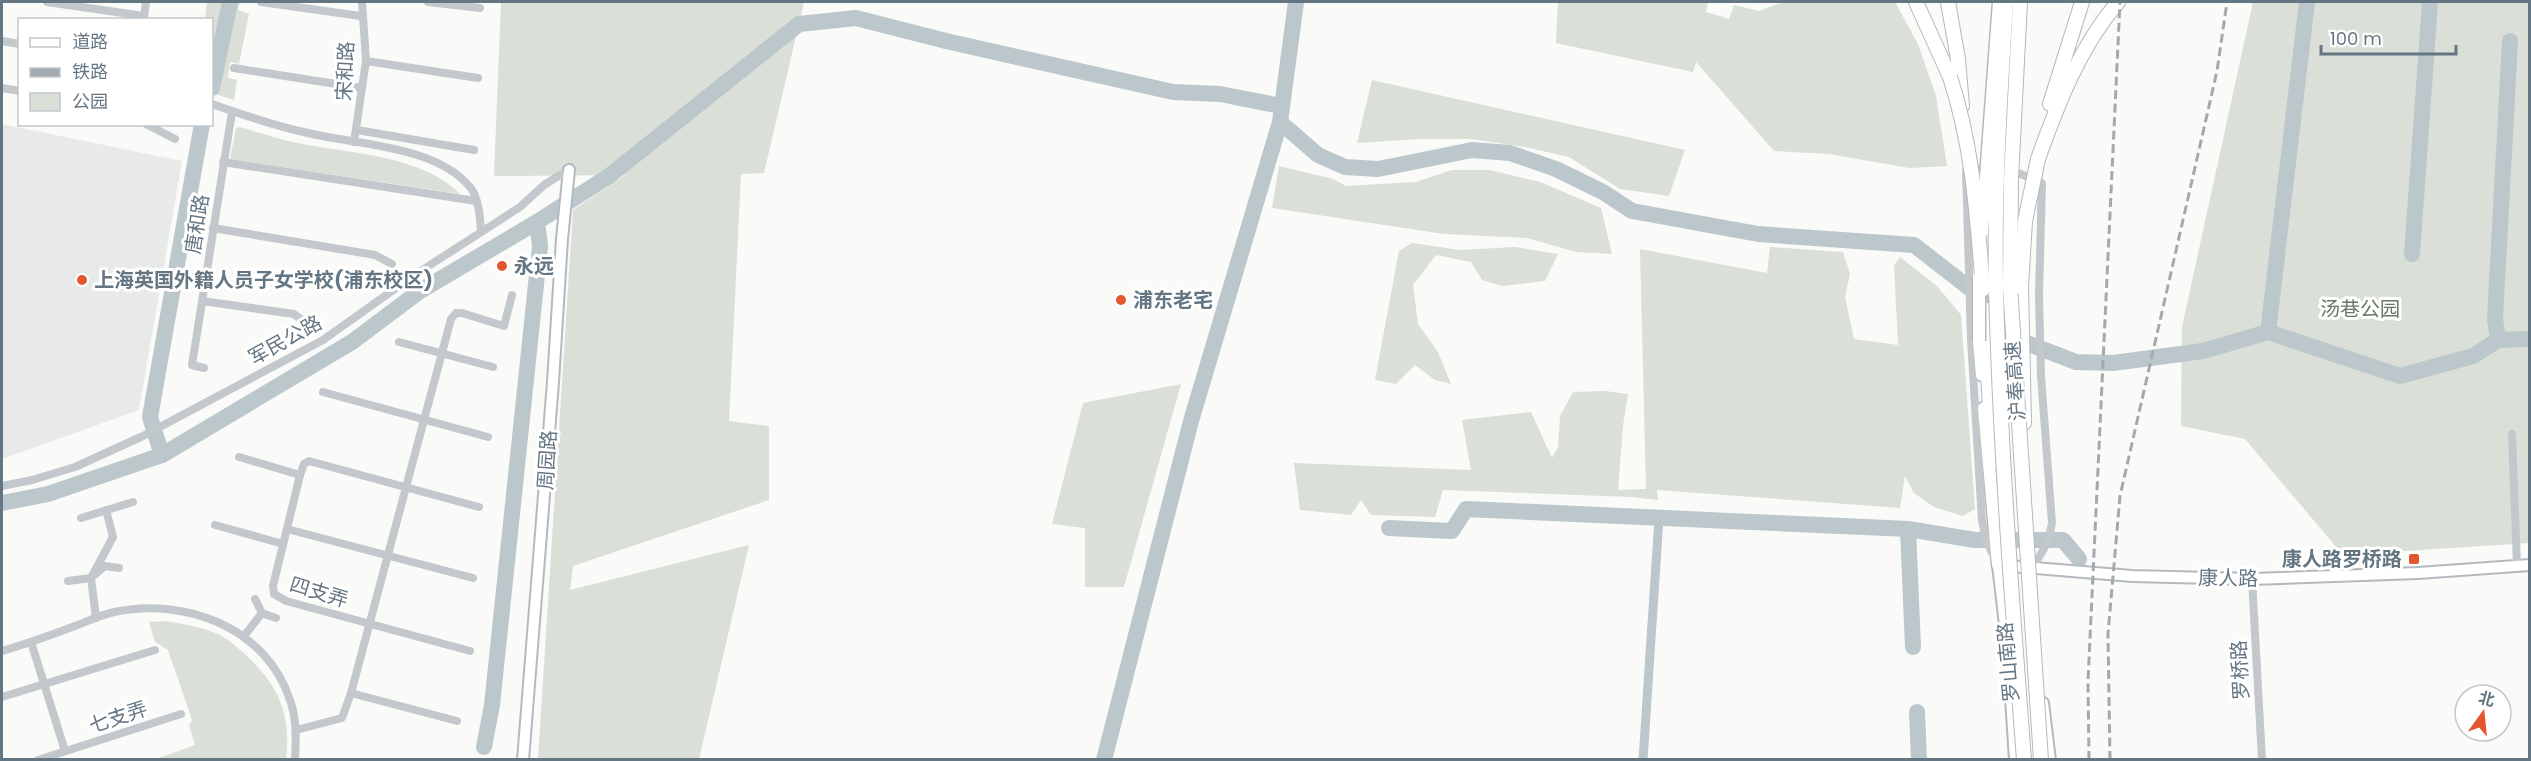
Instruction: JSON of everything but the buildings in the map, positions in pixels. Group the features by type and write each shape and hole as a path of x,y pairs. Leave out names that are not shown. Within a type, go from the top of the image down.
{"highway":[{"path":"1916,2 1942,56 1963,117"},
{"path":"1948,2 1958,59 1963,117 1973,177 1990,407 2004,501"},
{"name":"沪奉高速","path":"2006,2 1997,178 1996,287 2004,501 2024,759"},
{"name":"沪奉高速","path":"2020,2 2011,179 2010,286 2041,759"},
{"path":"2023,500 2025,396 2020,287 2025,221 2061,62 2082,2"},
{"path":"2038,159 2059,100 2074,68 2106,15 2118,2"}],"main road":[{"path":"1998,565 1975,340 1999,2"},
{"path":"2025,2 2011,371 2022,528 2025,551 2030,566"}],"street":[{"path":"47,2 144,18 146,2"},
{"path":"261,2 362,16"},
{"name":"宋和路","path":"354,142 366,62 362,2"},
{"path":"428,2 480,8"},
{"path":"2,41 18,44"},
{"path":"366,62 478,78"},
{"path":"234,68 362,88"},
{"path":"2,88 18,91"},
{"path":"213,104 306,133 403,151 426,158 460,177 472,189 481,231"},
{"name":"唐和路","path":"204,368 192,365 232,112"},
{"path":"150,126 175,139"},
{"path":"357,130 474,150"},
{"path":"223,162 476,201"},
{"path":"1975,340 1966,171 2006,168 2042,183 2039,295 2041,376 2052,524 2048,542 2030,566"},
{"name":"军民公路","path":"2,486 75,467 143,436 323,340 364,309 520,207 544,185 565,173"},
{"name":"周园路","path":"523,759 554,382 565,173"},
{"path":"213,228 375,255 392,264"},
{"name":"四支弄","path":"296,730 342,718 370,624 451,319 456,313 504,326 512,295"},
{"path":"202,301 294,314 303,321"},
{"path":"399,342 493,367"},
{"path":"323,392 488,437"},
{"path":"2512,434 2517,566"},
{"path":"239,457 300,475 304,464 309,461 479,507"},
{"name":"四支弄","path":"300,475 273,586 274,594 279,598 470,651"},
{"path":"81,518 133,502"},
{"path":"96,618 91,578 113,537 106,510"},
{"path":"215,525 283,544"},
{"path":"287,529 473,578"},
{"name":"康人路","path":"1998,565 2132,576 2252,579 2418,573 2529,565"},
{"name":"罗山南路","path":"1998,565 2008,651 2015,759"},
{"path":"68,581 91,578 105,566 119,568"},
{"name":"罗山南路","path":"2030,566 2050,759"},
{"name":"罗桥路","path":"2252,579 2262,759"},
{"path":"255,599 262,613 276,618"},
{"path":"2,651 113,612 150,607 195,613 227,625 251,641 281,677 291,701 296,730 295,759"},
{"path":"244,636 262,613"},
{"path":"31,642 42,684 65,751"},
{"path":"2,697 155,650"},
{"path":"351,693 457,721"},
{"name":"七支弄","path":"38,759 181,714"}],"shaded area":[{"name":"上海英国外籍人员子女学校(浦东校区)","path":"2,124 182,161 139,410 2,459"}],"green space":[{"path":"207,2 240,2 238,10 249,14 239,64 230,62 228,78 237,80 234,100 213,93 213,18 205,18"},
{"path":"501,2 804,2 764,173 741,174 729,421 769,426 769,500 573,566 570,590 749,545 699,759 538,759 573,210 625,175 494,176"},
{"path":"1558,2 1708,2 1706,12 1729,19 1734,5 1759,11 1783,2 1895,2 1918,44 1936,96 1947,166 1909,168 1829,154 1774,151 1696,62 1693,72 1556,43"},
{"name":"汤巷公园","path":"2253,2 2529,2 2529,543 2343,555 2245,439 2181,426 2182,327"},
{"path":"1372,80 1685,150 1669,196 1620,189 1569,157 1525,147 1471,139 1357,143"},
{"path":"240,127 295,142 386,158 406,164 444,181 460,194 230,159 236,128"},
{"path":"1279,166 1333,179 1346,186 1416,182 1452,170 1490,170 1540,182 1601,208 1612,254 1576,252 1527,238 1444,234 1272,208"},
{"path":"1412,243 1460,250 1515,247 1558,254 1545,281 1502,286 1482,280 1471,262 1436,255 1413,285 1418,324 1438,352 1451,384 1435,380 1415,365 1396,384 1375,380 1399,251"},
{"path":"1770,247 1843,252 1850,274 1845,297 1854,339 1898,345 1894,266 1900,257 1937,286 1961,315 1975,509 1963,516 1934,507 1914,493 1905,476 1900,508 1657,490 1658,500 1443,490 1435,517 1371,515 1361,500 1351,515 1300,510 1294,463 1471,470 1462,420 1531,412 1552,458 1558,447 1560,416 1573,392 1605,391 1628,394 1618,490 1646,489 1640,249 1767,273"},
{"path":"1181,384 1124,587 1085,587 1085,528 1052,524 1083,403"},
{"path":"166,621 220,635 241,651 263,673 282,706 287,731 286,759 156,759 195,745 189,725 192,720 168,650 155,642 149,622"}],"waterway":[{"path":"213,83 230,2"},
{"path":"1104,760 1191,421 1280,122 1296,2"},
{"path":"2268,332 2307,2"},
{"path":"2412,254 2430,2"},
{"path":"2,503 48,494 162,455 352,342 420,291 537,222 609,176 799,24 856,18 946,41 1173,92 1220,94 1281,106"},
{"path":"2498,340 2495,319 2510,41"},
{"path":"1280,122 1318,155 1345,167 1378,169 1472,150 1510,153 1556,169 1603,192 1632,211 1758,234 1914,245 1977,294 2001,325 2016,339 2076,362 2113,363 2203,351 2268,332 2400,376 2473,356 2498,340 2530,339"},
{"path":"162,455 150,417 202,126"},
{"path":"484,747 492,705 540,246 537,222"},
{"path":"1389,528 1452,531 1466,509 1908,529 1975,540 2063,540 2079,559"},
{"path":"1643,760 1659,518"},
{"path":"1908,529 1913,647"},
{"path":"1917,712 1919,760"}],"railway":[{"path":"2089,760 2088,681 2120,2"},
{"path":"2110,760 2108,634 2120,496 2217,71 2227,2"}],"place":[{"name":"永远","path":"502,266"},
{"name":"上海英国外籍人员子女学校(浦东校区)","path":"82,280"},
{"name":"浦东老宅","path":"1121,300"},
{"name":"康人路罗桥路","path":"2414,559"}]}
